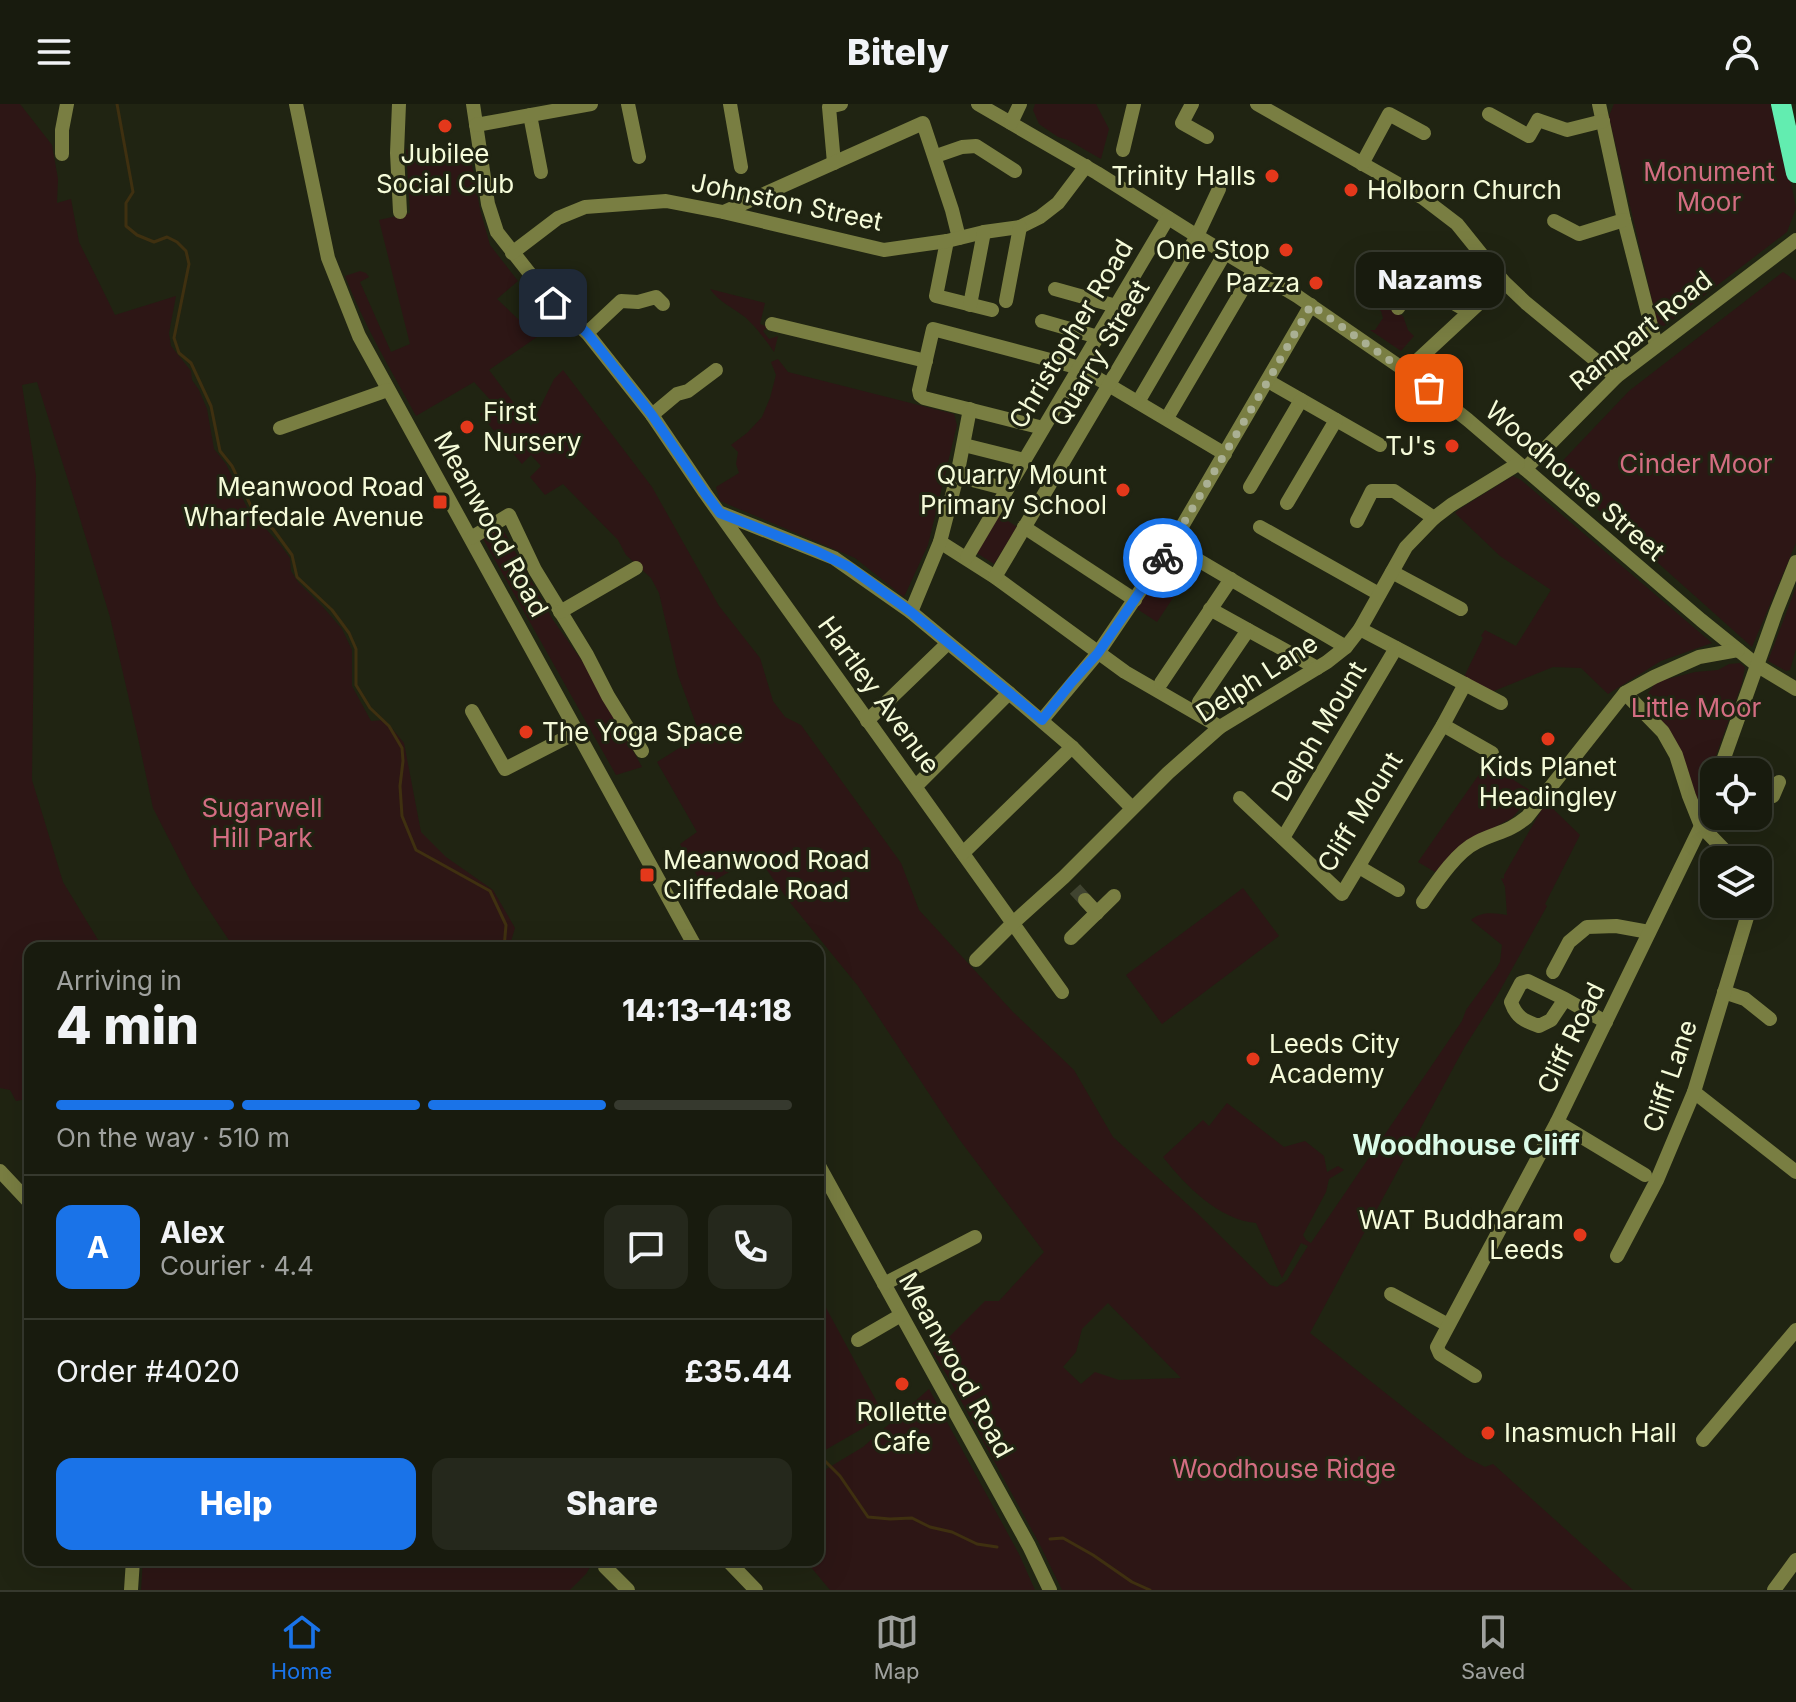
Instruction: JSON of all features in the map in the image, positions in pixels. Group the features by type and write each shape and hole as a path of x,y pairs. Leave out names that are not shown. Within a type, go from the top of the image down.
{"highway":[{"path":"1781,104 1796,173"}],"street":[{"path":"62,154 67,104"},
{"name":"Meanwood Road","path":"296,104 328,258 348,311 388,390 693,942"},
{"path":"399,104 397,153 400,212"},
{"name":"Hartley Avenue","path":"473,104 488,204 497,232 553,303 587,333 656,420 1062,992"},
{"path":"476,125 591,104"},
{"path":"628,104 639,157"},
{"path":"730,104 741,167"},
{"path":"834,163 829,107 841,104"},
{"name":"Woodhouse Street","path":"978,104 1086,166 1311,305 1406,371 1448,403 1701,620 1758,666 1796,689"},
{"path":"1011,123 1020,104"},
{"path":"1123,150 1134,104"},
{"path":"1192,104 1182,123 1207,137"},
{"path":"1257,104 1278,109 1443,212 1526,303 1616,377"},
{"path":"1599,104 1656,345"},
{"path":"1362,164 1389,114 1424,133"},
{"path":"1489,114 1529,136 1538,120 1567,130 1603,121"},
{"path":"530,115 541,172"},
{"path":"723,212 923,123 936,156 953,239 936,296 992,310"},
{"path":"936,156 962,147 976,146 1015,171"},
{"name":"Johnston Street","path":"512,253 558,218 585,207 666,201 884,250 1020,227 1058,203 1086,166"},
{"name":"Quarry Street","path":"995,577 1197,236 1219,189"},
{"name":"Christopher Road","path":"967,557 1168,218"},
{"path":"1554,221 1579,234 1624,220"},
{"path":"1006,301 1020,227"},
{"path":"970,305 984,232"},
{"name":"Rampart Road","path":"1522,467 1616,377 1796,240"},
{"path":"1138,402 1225,253"},
{"path":"1167,418 1254,270"},
{"path":"1398,308 1415,281 1469,312"},
{"path":"1406,371 1503,281"},
{"path":"1055,289 1116,306"},
{"path":"587,333 621,301 638,302 656,297 663,304"},
{"path":"1042,720 1098,653 1170,547 1311,305"},
{"path":"1042,321 1098,337"},
{"path":"772,324 926,361"},
{"path":"1043,428 920,395 933,329 1080,368 1225,454"},
{"path":"656,420 677,394 688,391 716,370"},
{"path":"1268,381 1380,445"},
{"path":"280,428 388,390"},
{"path":"1250,487 1301,400"},
{"path":"911,612 940,542 970,409"},
{"path":"1287,503 1336,420"},
{"path":"964,445 1024,460"},
{"name":"Delph Lane","path":"976,960 1220,727 1346,647 1360,629 1406,547 1434,518 1451,505 1522,467"},
{"path":"957,476 1007,489"},
{"path":"1357,521 1372,491 1394,491 1434,518"},
{"path":"720,513 834,558 911,612 1042,720 1132,808"},
{"path":"471,538 509,515 535,570 642,751"},
{"path":"1024,527 1135,600"},
{"path":"1260,527 1379,594"},
{"path":"940,542 967,557 1155,691 1220,727"},
{"path":"1179,551 1346,647"},
{"path":"1724,758 1796,562"},
{"path":"560,612 636,568"},
{"path":"1392,572 1461,609"},
{"path":"1161,683 1231,579"},
{"path":"1210,609 1317,668"},
{"path":"1360,629 1501,703"},
{"path":"1199,702 1248,630"},
{"path":"867,721 947,644"},
{"name":"Delph Mount","path":"1283,838 1396,648"},
{"path":"1423,902 1449,867 1468,848 1515,828 1527,817 1625,693 1699,657 1738,650"},
{"name":"Cliff Mount","path":"1240,798 1342,894 1465,684"},
{"path":"916,786 1009,693"},
{"path":"1625,693 1663,732 1676,755 1700,824"},
{"path":"472,711 505,769 577,732"},
{"path":"1443,725 1492,753"},
{"path":"963,853 1072,747"},
{"path":"1772,796 1779,782"},
{"name":"Cliff Road","path":"1448,1325 1557,1122 1700,828"},
{"path":"1705,830 1720,846"},
{"path":"1359,867 1398,890"},
{"path":"1064,877 1097,913"},
{"path":"1071,938 1114,896"},
{"name":"Cliff Lane","path":"1617,1256 1657,1180 1694,1092 1747,918"},
{"path":"1553,972 1569,942 1587,927 1616,926 1649,932"},
{"path":"1724,992 1745,999 1770,1019"},
{"path":"1565,999 1606,1022"},
{"path":"1694,1092 1796,1172"},
{"path":"1557,1122 1645,1175"},
{"path":"0,1171 24,1197"},
{"name":"Meanwood Road","path":"824,1175 1029,1546 1050,1590"},
{"path":"884,1284 975,1237"},
{"path":"1391,1294 1448,1325 1437,1351 1475,1376"},
{"path":"858,1340 901,1315"},
{"path":"1703,1440 1796,1330"},
{"path":"1774,1590 1796,1560"},
{"path":"131,1590 133,1566"},
{"path":"733,1566 756,1590"},
{"path":"605,1567 628,1590"}],"green space":[{"name":"Sugarwell Hill Park","path":"0,104 20,104 52,145 58,179 57,203 71,199 79,242 115,315 176,296 169,333 171,346 191,371 192,380 207,409 214,449 226,464 251,516 290,558 291,571 298,582 342,629 352,650 352,686 371,721 385,720 404,743 421,832 446,857 493,890 515,928 511,942 230,942 192,884 153,808 110,617 74,499 37,382 22,385 36,476 32,780 63,882 99,942 24,942 24,1100 16,1101 10,1090 0,1088"},
{"path":"1035,104 1096,104 1109,129 1101,159 1039,124 1033,110"},
{"name":"Monument Moor","path":"1614,104 1775,104 1796,208 1787,232 1664,326 1658,325 1611,125 1609,116"},
{"name":"Woodhouse Ridge","path":"406,149 446,157 470,154 490,245 518,281 497,299 537,337 489,370 531,426 554,379 563,370 652,487 719,606 760,658 773,701 785,717 801,725 901,863 919,910 1013,1012 1074,1070 1113,1137 1270,1285 1277,1287 1287,1280 1308,1246 1301,1243 1282,1278 1256,1223 1216,1208 1192,1189 1163,1157 1203,1120 1209,1126 1227,1103 1284,1147 1305,1141 1324,1156 1327,1172 1338,1166 1344,1170 1329,1179 1326,1192 1303,1235 1311,1243 1500,962 1502,945 1471,920 1484,914 1507,915 1505,887 1501,878 1504,879 1546,802 1580,835 1545,904 1547,906 1464,1048 1310,1333 1466,1457 1485,1467 1493,1464 1633,1590 1062,1590 933,1353 985,1301 999,1301 1044,1252 959,1139 858,986 788,900 757,856 703,887 680,844 697,832 657,762 700,735 678,675 659,593 651,578 626,555 618,540 563,484 545,495 530,477 541,466 531,455 522,464 480,414 494,404 474,382 416,416 378,347 345,276 360,271 369,277 360,282 391,352 410,344 379,220 410,213","holes":["1108,1303 1181,1378 1119,1380 1095,1372 1081,1384 1063,1367 1076,1352 1082,1329"]},
{"name":"Cinder Moor","path":"1783,272 1796,281 1796,543 1752,647 1554,470 1629,391"},
{"path":"710,289 765,303 760,324 768,327 763,331 769,339 778,336 774,352 745,317 721,301"},
{"path":"1380,302 1403,316 1414,336 1401,351 1370,330 1375,330 1383,318 1376,308"},
{"path":"778,359 788,372 954,414 957,425 928,545 904,597 855,558 720,501 716,487 739,473 736,464 738,452 731,445 762,417 776,375 771,362"},
{"path":"1513,476 1712,643 1661,661 1608,694 1581,668 1553,667 1489,693 1464,677 1485,630 1516,646 1551,590 1500,556 1455,513"},
{"path":"999,515 1017,527 994,564 975,552"},
{"path":"501,526 553,620 585,665 642,767 616,775 482,537"},
{"path":"1170,547 1198,560 1157,622 1131,605"},
{"path":"1796,587 1796,649 1790,670 1786,671 1768,661"},
{"name":"Little Moor","path":"1740,663 1745,667 1742,683 1715,758 1700,758 1699,803 1672,734 1644,699 1656,682 1695,672 1718,670"},
{"path":"1487,763 1534,793 1512,818 1472,839 1435,872 1418,862"},
{"path":"1243,888 1279,936 1162,1024 1126,975"},
{"path":"824,1304 884,1415 824,1451"},
{"path":"929,1389 1019,1554 1035,1590 830,1590 810,1566 824,1566 824,1470 863,1447"},
{"path":"143,1566 591,1566 570,1590 141,1590"}],"waterway":[{"path":"117,104 133,192 126,203 126,226 154,242 167,237 186,251 189,264 174,338 179,353 191,363 211,406 220,451 232,466 257,519 273,529 292,555 297,577 332,610 349,633 356,649 356,685 370,708 389,726 402,748 402,816 416,850 490,891 506,925 505,942"},
{"path":"824,1460 840,1476 868,1517 912,1518 977,1544 997,1547"},
{"path":"1050,1539 1063,1538 1150,1590"}],"tunnel":[{"path":"1075,889 1085,900"}],"way so far":[{"path":"1163,558 1311,305 1429,388"}],"place":[{"name":"Jubilee Social Club","path":"445,126"},
{"name":"Trinity Halls","path":"1272,176"},
{"name":"Holborn Church","path":"1351,190"},
{"name":"One Stop","path":"1286,250"},
{"name":"Pazza","path":"1316,283"},
{"name":"Nazams","path":"1429,388"},
{"name":"First Nursery","path":"467,427"},
{"name":"TJ's","path":"1452,446"},
{"name":"Quarry Mount Primary School","path":"1123,490"},
{"name":"Meanwood Road Wharfedale Avenue","path":"440,502"},
{"name":"The Yoga Space","path":"526,732"},
{"name":"Kids Planet Headingley","path":"1548,739"},
{"name":"Meanwood Road Cliffedale Road","path":"647,875"},
{"name":"Leeds City Academy","path":"1253,1059"},
{"name":"WAT Buddharam Leeds","path":"1580,1235"},
{"name":"Rollette Cafe","path":"902,1384"},
{"name":"Inasmuch Hall","path":"1488,1433"}],"district":[{"name":"Woodhouse Cliff","path":"1466,1145"}],"route":[{"path":"553,303 587,333 603,353 652,415 720,513 834,558 849,567 911,612 1042,720 1116,629 1163,558"}]}
